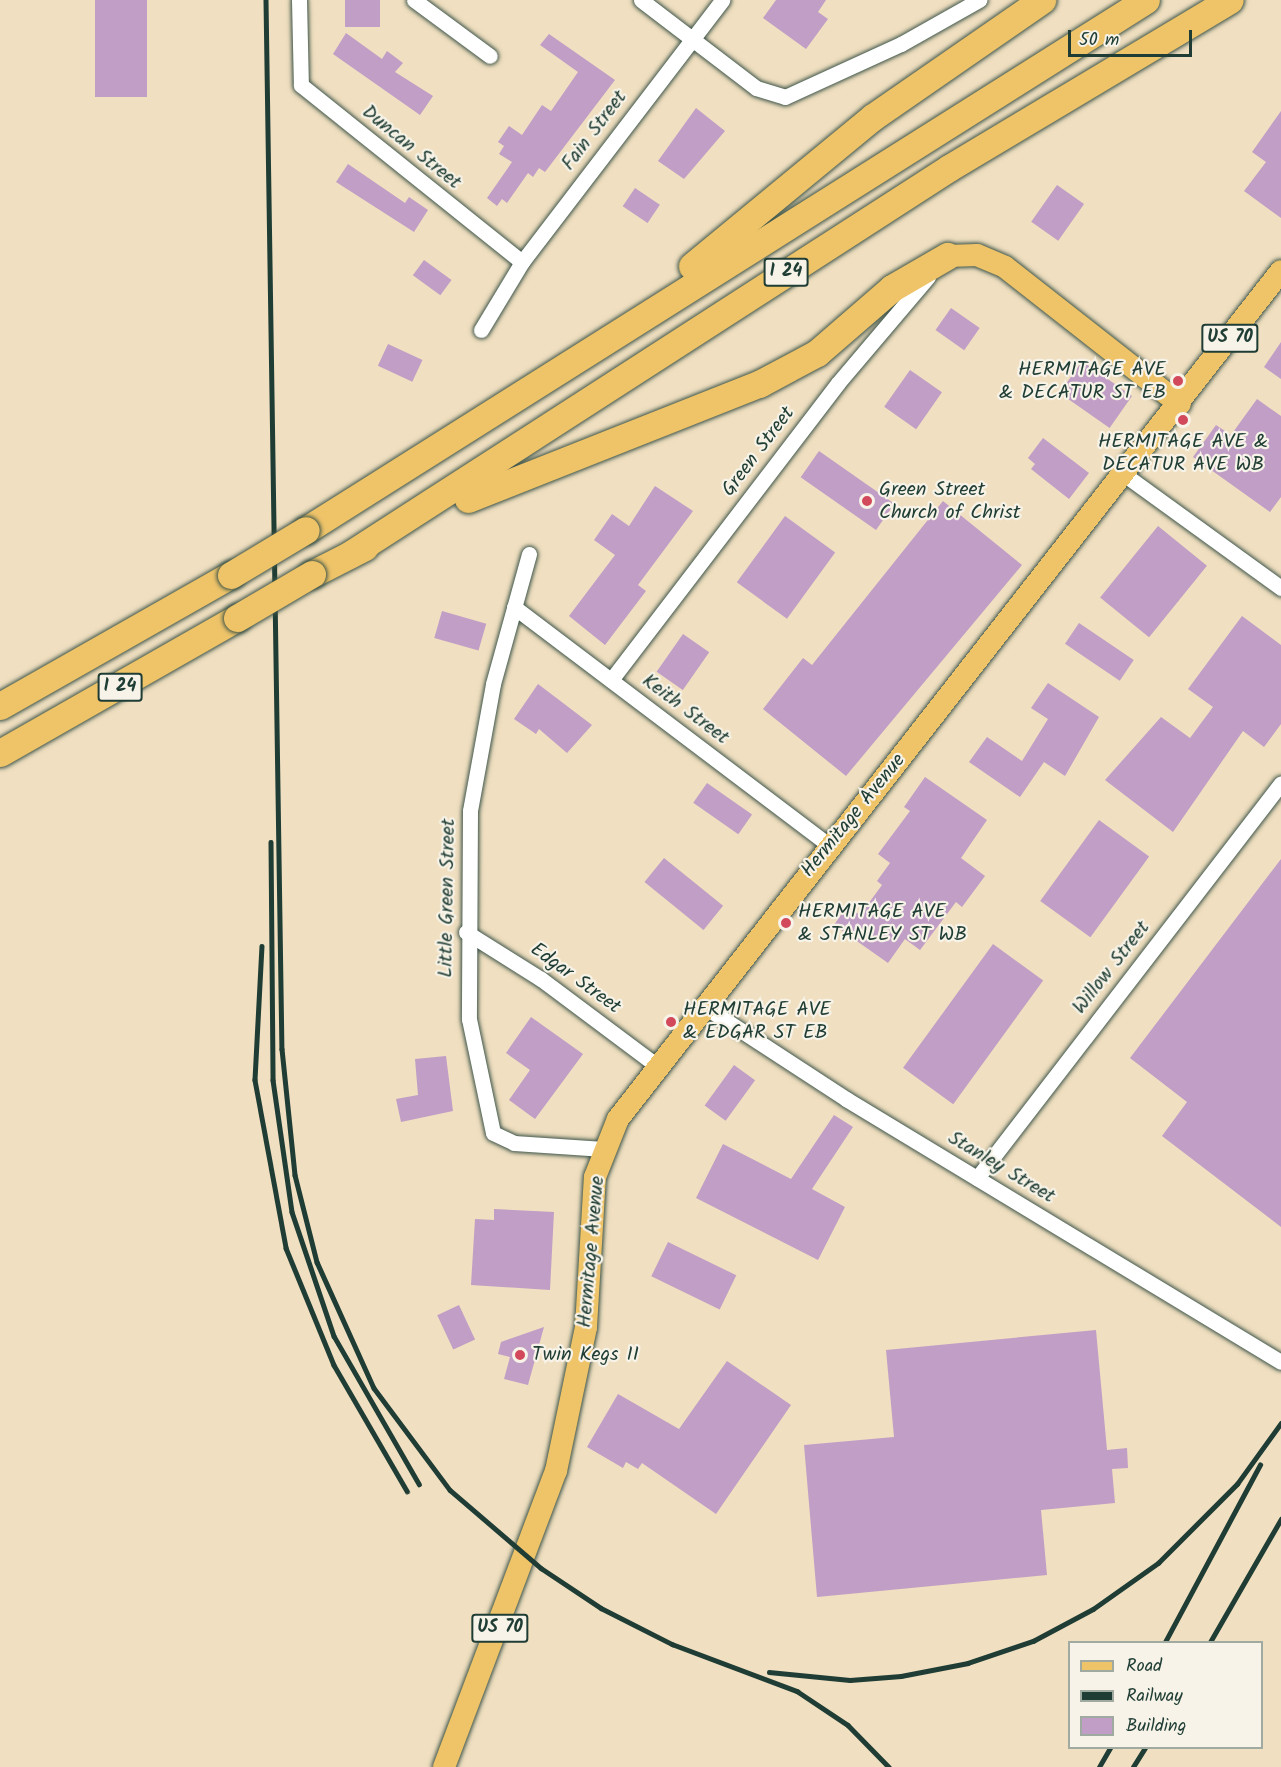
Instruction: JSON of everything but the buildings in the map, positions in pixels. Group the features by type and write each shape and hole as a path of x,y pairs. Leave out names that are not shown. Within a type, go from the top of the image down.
{"highway":[{"path":"594,348 873,117 1042,0"},
{"name":"I 24","path":"0,706 306,530 1146,0"},
{"name":"I 24","path":"0,753 349,555 949,168 1230,0"},
{"path":"349,555 516,476 759,384 817,353 892,288 947,256"}],"main road":[{"path":"947,256 977,255 1005,267 1180,404"},
{"name":"Hermitage Avenue","path":"444,1767 528,1557 577,1393 595,1177 604,1149 656,1065 702,1005 1125,475 1281,271"}],"street":[{"name":"Duncan Street","path":"299,0 301,85 495,244 522,262"},
{"path":"414,0 490,56"},
{"path":"641,0 756,88 785,98 902,44 979,0"},
{"name":"Fain Street","path":"481,330 522,262 722,0"},
{"name":"Green Street","path":"611,680 838,382 947,256"},
{"path":"1125,475 1281,588"},
{"name":"Little Green Street","path":"529,554 478,755 466,932 469,1019 493,1133 514,1143 604,1149"},
{"name":"Keith Street","path":"514,607 830,846"},
{"name":"Willow Street","path":"977,1178 1281,783"},
{"name":"Edgar Street","path":"466,932 541,979 656,1065"},
{"name":"Stanley Street","path":"702,1005 977,1178 1281,1362"}],"railway":[{"path":"266,0 282,1049 295,1175 317,1262 374,1388 450,1490 541,1568 601,1608 672,1644 797,1691 848,1725 889,1767"},
{"path":"271,842 273,1080 292,1212 334,1336 419,1484"},
{"path":"262,946 255,1080 286,1248 334,1365 407,1491"},
{"path":"769,1672 850,1680 901,1676 968,1663 1033,1641 1093,1609 1158,1563 1237,1484 1281,1423"},
{"path":"1166,1641 1260,1465"},
{"path":"1211,1641 1281,1519"},
{"path":"1099,1767 1109,1749"},
{"path":"1133,1767 1144,1749"}],"place":[{"name":"HERMITAGE AVE & DECATUR ST EB","path":"1178,381"},
{"name":"HERMITAGE AVE & DECATUR AVE WB","path":"1183,420"},
{"name":"Green Street Church of Christ","path":"867,501"},
{"name":"HERMITAGE AVE & STANLEY ST WB","path":"786,923"},
{"name":"HERMITAGE AVE & EDGAR ST EB","path":"671,1022"},
{"name":"Twin Kegs II","path":"520,1355"}]}
